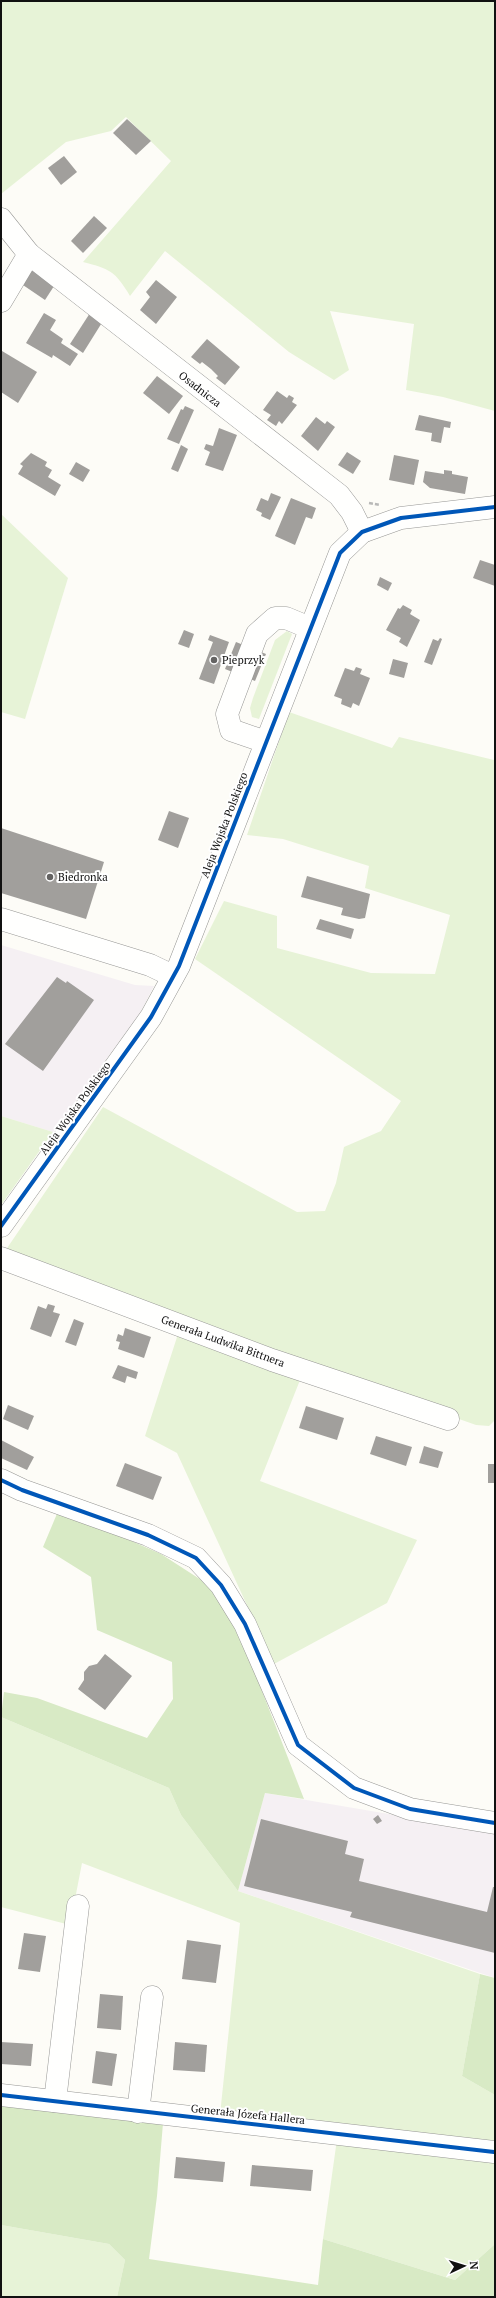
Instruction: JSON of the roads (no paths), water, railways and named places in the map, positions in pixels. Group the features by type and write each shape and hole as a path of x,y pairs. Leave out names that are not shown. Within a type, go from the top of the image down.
{"street":[{"name":"Osadnicza","path":"1,219 29,254 339,495 352,512 362,532"},
{"path":"1,301 29,254"},
{"name":"Aleja Wojska Polskiego","path":"1,1226 151,1018 173,976 340,553 362,532 401,518 495,507"},
{"path":"266,742 231,730 227,714 257,634 275,618 286,618 310,628"},
{"path":"1,919 150,965 173,976"},
{"name":"Generała Ludwika Bittnera","path":"1,1258 272,1360 448,1419"},
{"path":"1,1480 22,1490 148,1535 196,1558 221,1585 245,1624 298,1745 354,1788 410,1808 495,1823"},
{"path":"55,2101 78,1906"},
{"path":"138,2112 152,1997"},
{"name":"Generała Józefa Hallera","path":"1,2095 138,2112 317,2130 494,2152"}],"place":[{"name":"Pieprzyk","path":"214,660"},
{"name":"Biedronka","path":"50,877"}]}
